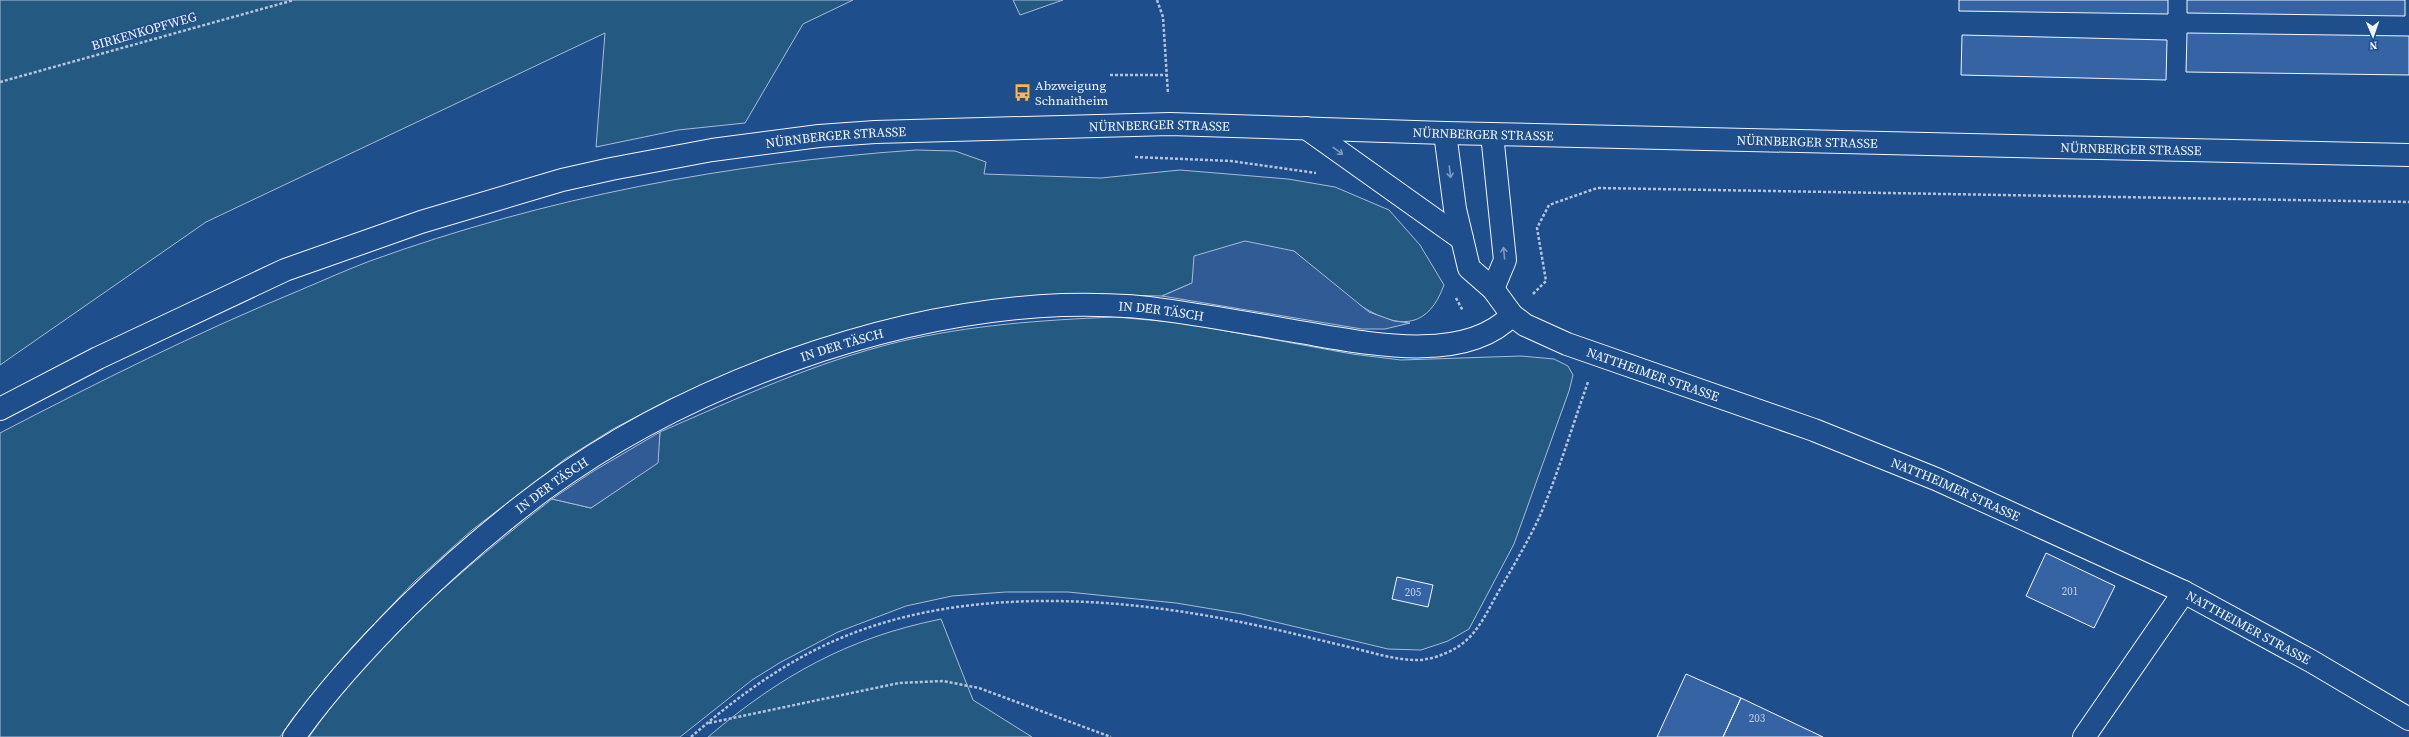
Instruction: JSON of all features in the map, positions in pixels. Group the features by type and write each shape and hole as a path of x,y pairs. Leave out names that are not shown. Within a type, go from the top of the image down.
{"street":[{"name":"NÜRNBERGER STRASSE","path":"0,409 98,358 285,270 421,222 562,180 705,151 819,136 875,132 1170,124 1445,133 2409,155"},
{"path":"1306,128 1462,239"},
{"name":"NATTHEIMER STRASSE","path":"1445,133 1455,209 1469,268 1493,289 1512,315 1525,325 1598,355 1807,428 1890,460 2184,592 2311,660 2409,719"},
{"path":"1492,134 1505,260 1493,289"},
{"name":"IN DER TÄSCH","path":"294,737 331,690 391,623 461,556 543,491 602,452 669,415 801,357 838,345 928,323 976,315 1059,306 1146,307 1388,346 1439,345 1477,337 1502,326 1512,315"},
{"path":"2084,737 2184,592"}],"path":[{"name":"BIRKENKOPFWEG","path":"0,82 294,0"},
{"path":"1156,0 1163,17 1170,124"},
{"path":"1110,75 1166,75"},
{"path":"1135,157 1231,161 1323,173"},
{"path":"1512,315 1546,281 1537,228 1550,205 1597,188 2409,202"},
{"path":"1455,296 1477,337"},
{"path":"691,737 755,686 788,664 822,647 897,620 991,602 1024,600 1077,602 1187,613 1250,624 1388,657 1416,660 1436,657 1456,648 1475,633 1525,547 1540,515 1598,355"},
{"path":"707,723 899,683 943,681 979,688 1111,737"}],"shaded area":[{"path":"0,0 853,0 803,24 745,123 678,130 596,147 605,33 206,222 0,365"},
{"path":"1013,0 1063,0 1020,15"},
{"path":"916,150 955,151 986,162 984,174 1101,178 1180,170 1288,179 1335,187 1389,210 1420,245 1444,285 1430,310 1413,320 1393,320 1372,312 1350,298 1294,251 1192,283 1162,296 1075,294 1023,297 931,311 796,348 668,400 613,429 565,459 472,530 416,580 354,645 293,718 280,737 0,737 0,433 110,377 260,307 361,264 437,238 504,218 639,186 777,164"},
{"path":"1245,241 1294,251 1369,312 1394,321 1410,323 1385,329 1362,329 1162,296 1192,283 1194,256"},
{"path":"1115,317 1183,323 1352,354 1401,360 1521,356 1554,359 1568,366 1573,375 1569,391 1514,544 1469,629 1448,641 1421,650 1388,649 1242,614 1176,603 1068,592 1006,592 952,596 906,606 838,632 781,662 752,680 680,737 309,737 361,670 421,609 485,552 552,499 591,508 657,463 660,432 807,370 867,350 898,342 979,327"},
{"path":"660,432 658,463 591,508 552,499 592,472"},
{"path":"941,619 973,700 1032,737 708,737 762,696 816,662 875,637 907,627"}],"building":[{"path":"1959,0 2168,0 2168,14 1959,11"},
{"path":"2187,0 2405,0 2405,16 2187,13"},
{"path":"2187,33 2409,36 2409,75 2186,72"},
{"path":"1962,35 2167,40 2166,80 1961,75"},
{"path":"2046,553 2115,586 2094,628 2026,596"},
{"path":"1397,577 1433,585 1428,607 1392,599"},
{"path":"1686,674 1741,698 1723,737 1657,737"},
{"path":"1741,698 1823,737 1723,737"}],"place":[{"name":"Abzweigung Schnaitheim","path":"1022,92"}]}
